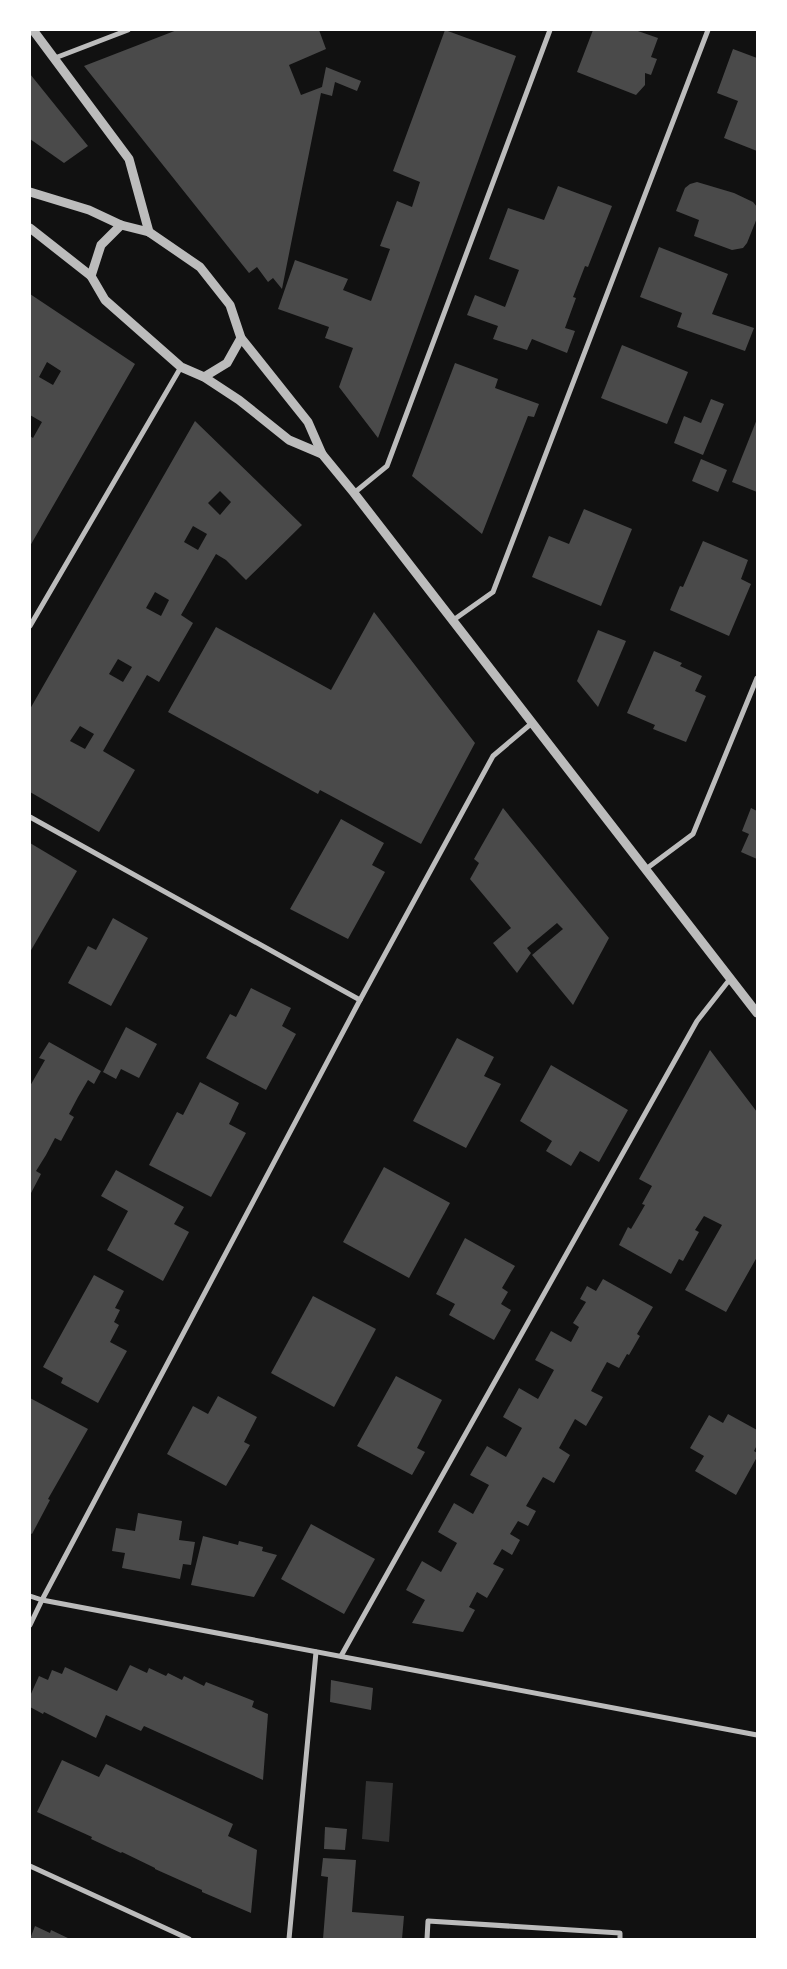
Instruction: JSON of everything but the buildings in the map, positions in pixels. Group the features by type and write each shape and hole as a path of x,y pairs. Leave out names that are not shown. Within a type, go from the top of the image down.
{"street":[{"path":"33,30 130,158 149,232"},
{"path":"55,58 128,30"},
{"path":"354,493 387,466 550,30"},
{"path":"452,621 493,592 708,30"},
{"path":"30,192 89,210 121,225 149,232 200,267 230,305 241,338 308,422 322,454 730,979 755,1008"},
{"path":"91,276 101,245 121,225"},
{"path":"30,228 91,276 105,300 181,367 204,377 239,400 289,440 322,454"},
{"path":"204,377 227,363 241,338"},
{"path":"30,626 181,367"},
{"path":"646,869 693,834 757,678"},
{"path":"30,1625 360,1000 492,756 532,723"},
{"path":"30,817 360,1000"},
{"path":"342,1656 697,1021 730,979"},
{"path":"30,1596 42,1600 757,1735"},
{"path":"289,1939 316,1652"},
{"path":"30,1866 189,1939"},
{"path":"427,1939 428,1921 620,1933 620,1939"}],"shaded area":[{"path":"366,1781 393,1783 389,1842 362,1839"}]}
